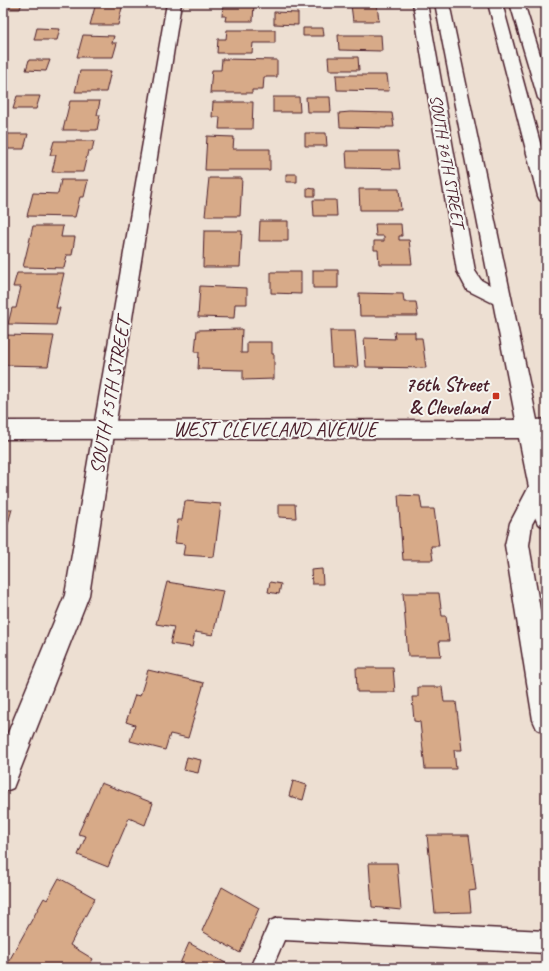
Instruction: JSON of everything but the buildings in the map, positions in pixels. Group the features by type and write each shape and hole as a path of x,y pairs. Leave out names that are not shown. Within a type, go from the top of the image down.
{"street":[{"name":"SOUTH 75TH STREET","path":"3,778 77,595 106,429 174,3"},
{"name":"SOUTH 76TH STREET","path":"420,3 466,272 474,286 501,300"},
{"name":"SOUTH 76TH STREET","path":"442,3 501,300 536,428 540,488 546,517"},
{"path":"495,3 546,196"},
{"path":"517,3 546,98"},
{"name":"WEST CLEVELAND AVENUE","path":"3,430 536,428"},
{"path":"540,488 521,523 517,545 546,720"}],"lane":[{"path":"260,968 278,929 546,942"}],"place":[{"name":"76th Street & Cleveland","path":"496,396"}]}
